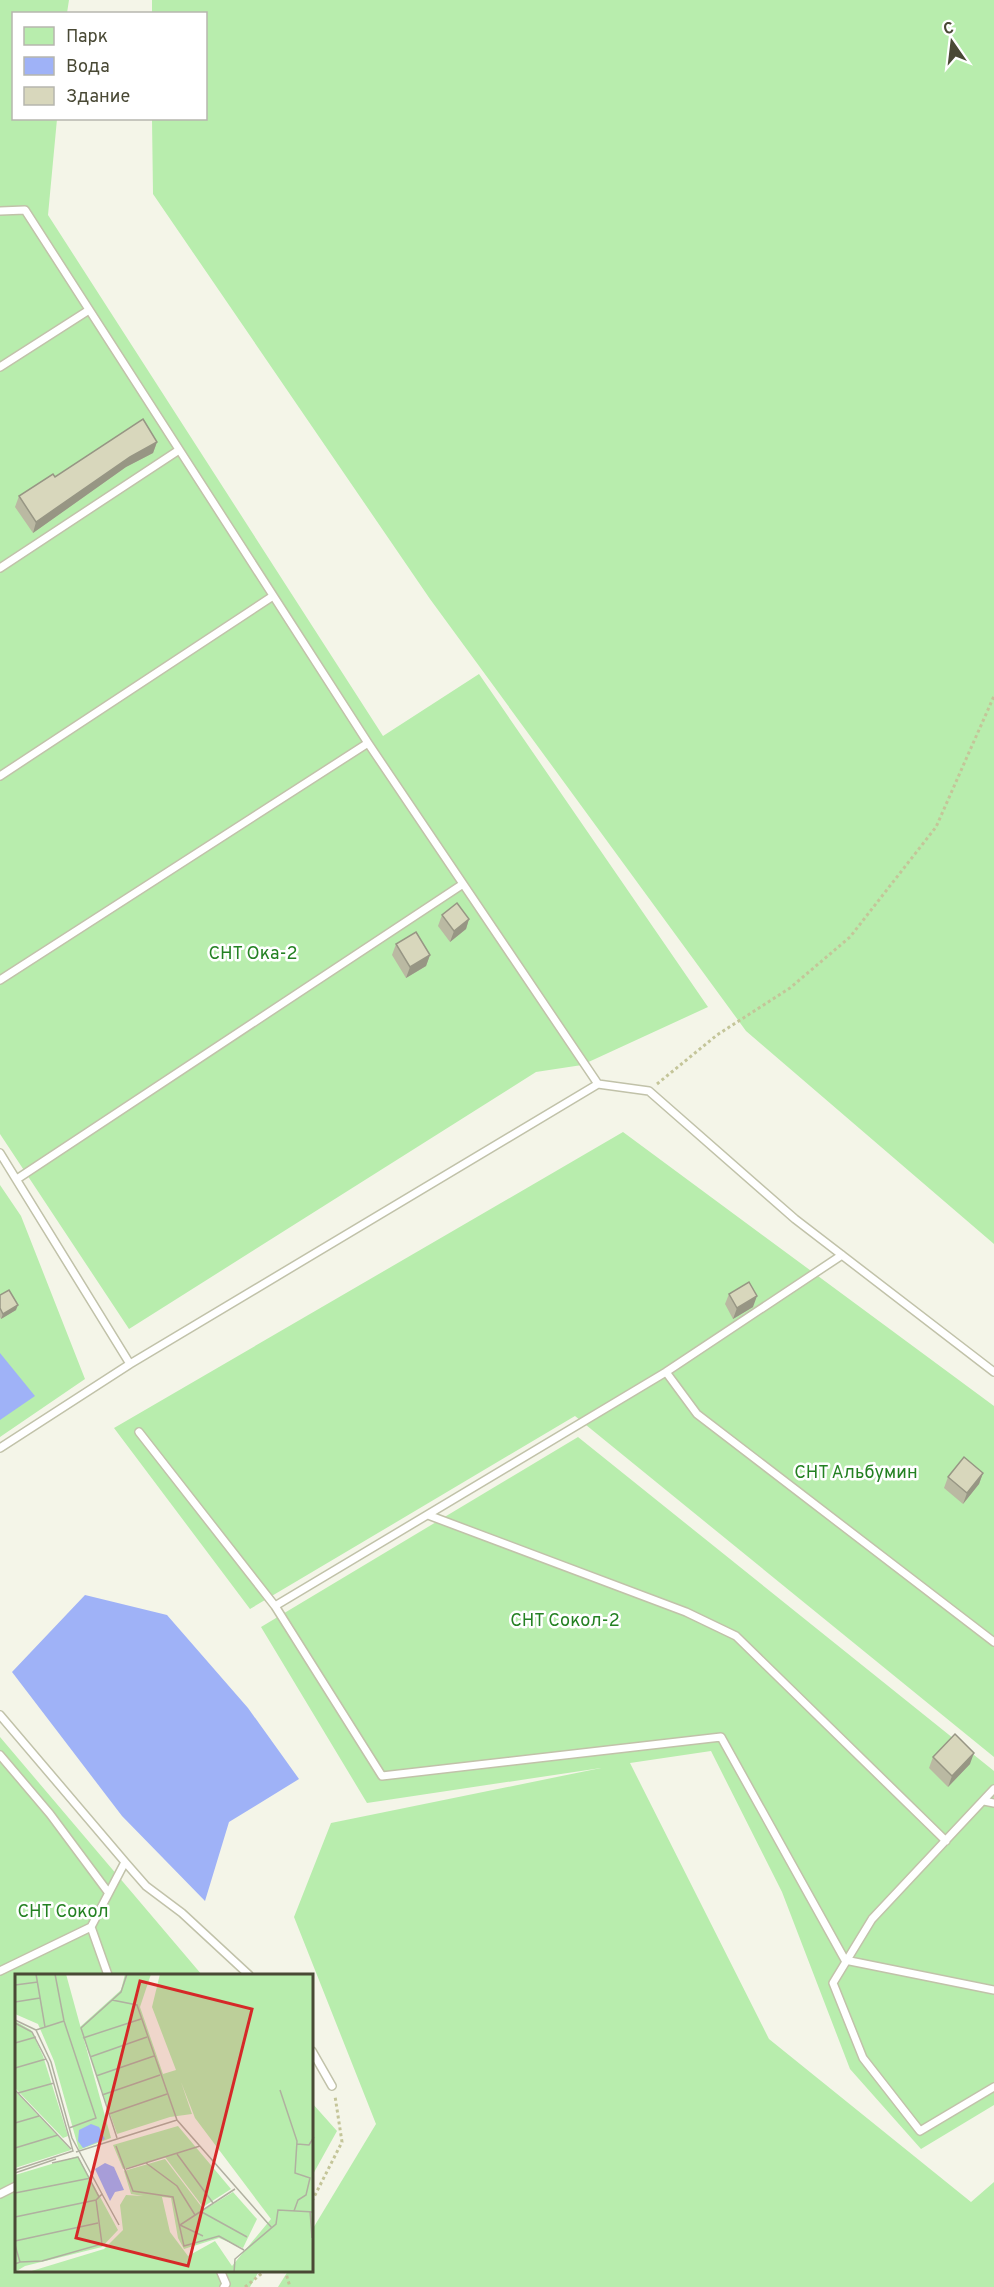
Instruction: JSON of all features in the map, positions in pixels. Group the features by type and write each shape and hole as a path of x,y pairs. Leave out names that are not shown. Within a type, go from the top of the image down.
{"lane":[{"path":"0,211 25,210 368,743 598,1084"},
{"path":"0,367 89,310"},
{"path":"0,568 179,450"},
{"path":"0,776 273,596"},
{"path":"0,980 368,743"},
{"path":"17,1179 464,884"},
{"path":"0,1448 130,1364 598,1084 649,1090 795,1219 994,1372"},
{"path":"0,1153 130,1364"},
{"path":"275,1606 666,1372 842,1255"},
{"path":"666,1372 697,1414 994,1642"},
{"path":"139,1432 275,1606 382,1776 721,1737 845,1960 994,1990"},
{"path":"428,1515 686,1612 736,1636 946,1841"},
{"path":"0,1715 146,1886 182,1913 248,1974"},
{"path":"0,1755 56,1822 108,1892"},
{"path":"994,1790 872,1919 833,1983 863,2058 920,2131 994,2087"},
{"path":"984,1800 994,1803"},
{"path":"0,1971 91,1927 125,1862"},
{"path":"91,1927 108,1974"},
{"path":"314,2054 332,2086"},
{"path":"0,2194 15,2186"},
{"path":"220,2272 226,2284 224,2287"}],"path":[{"path":"649,1090 717,1035 790,988 850,937 936,827 994,696"},
{"path":"314,2197 342,2142 339,2111 332,2086"},
{"path":"245,2287 265,2272"},
{"path":"285,2272 290,2287"}],"green space":[{"name":"СНТ Ока-2","path":"0,0 69,0 67,12 12,12 12,120 57,120 48,215 383,736 479,674 708,1007 582,1065 536,1072 129,1329 0,1134"},
{"path":"152,0 994,0 994,1244 746,1031 430,599 153,194 152,120 207,120 207,12 152,12"},
{"name":"СНТ Альбумин","path":"623,1132 994,1406 994,1757 575,1416 250,1609 114,1428"},
{"path":"0,1185 21,1216 85,1379 0,1437"},
{"name":"СНТ Сокол-2","path":"578,1437 994,1771 994,2105 921,2149 850,2069 782,1892 711,1751 630,1763 769,2039 971,2202 994,2182 994,2287 278,2287 287,2272 314,2272 314,2227 376,2124 294,1917 331,1823 601,1768 367,1803 261,1627"},
{"name":"СНТ Сокол","path":"0,1737 201,1974 15,1974 15,2272 258,2272 250,2287 0,2287"},
{"path":"314,2105 337,2131 314,2172"}],"water":[{"path":"0,1353 35,1396 0,1420"},
{"path":"85,1595 167,1615 248,1708 299,1779 229,1822 205,1901 122,1816 12,1672"}],"building":[{"path":"143,419 157,442 130,457 36,522 19,496 53,474 55,477"},
{"path":"457,903 469,919 454,931 442,915"},
{"path":"416,932 430,955 410,967 396,944"},
{"path":"749,1282 757,1296 737,1308 729,1294"},
{"path":"9,1290 18,1305 3,1314 0,1308 0,1295"},
{"path":"964,1457 983,1473 967,1493 948,1477"},
{"path":"955,1734 974,1753 952,1776 933,1757"}]}
